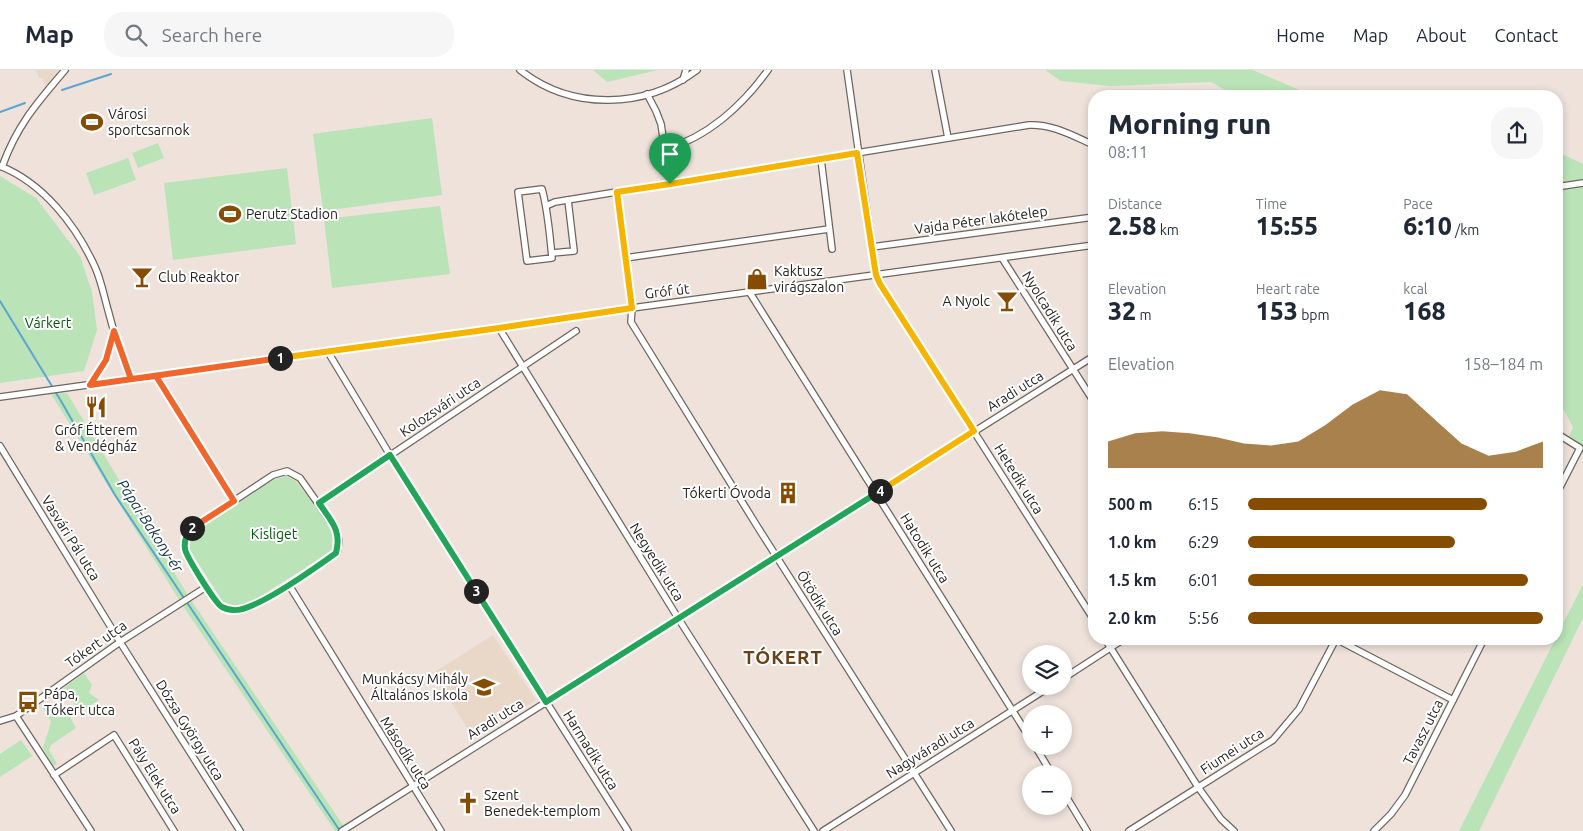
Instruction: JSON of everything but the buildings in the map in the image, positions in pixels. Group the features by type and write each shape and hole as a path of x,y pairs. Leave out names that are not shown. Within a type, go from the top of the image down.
{"street":[{"path":"65,70 26,116 1,167 21,176 44,195 82,241 96,268 114,331 131,379"},
{"path":"520,70 542,84 562,93 581,98 606,101 630,99 677,84 697,70"},
{"path":"683,80 686,70"},
{"path":"665,149 692,140 713,126 739,104 768,70"},
{"path":"846,70 876,275"},
{"path":"935,70 948,138"},
{"path":"647,94 661,124 670,184"},
{"path":"546,206 555,202 1029,125 1043,125 1055,128 1088,142"},
{"path":"821,159 832,249"},
{"path":"1563,185 1583,183"},
{"path":"542,189 546,206 552,258 527,262 518,192 542,189"},
{"path":"617,192 632,308"},
{"path":"552,253 574,251 568,200"},
{"name":"Vajda Péter lakótelep","path":"872,248 1088,218"},
{"path":"625,258 829,229"},
{"name":"Gróf út","path":"0,397 1088,246"},
{"name":"Nyolcadik utca","path":"1002,258 1088,393"},
{"name":"Hetedik utca","path":"876,275 1088,611"},
{"name":"Hatodik utca","path":"750,293 1022,726"},
{"name":"Ötödik utca","path":"632,308 630,322 951,831"},
{"name":"Negyedik utca","path":"499,328 678,618 814,831"},
{"path":"90,385 106,360 114,331"},
{"name":"Kolozsvári utca","path":"319,503 576,331"},
{"name":"Harmadik utca","path":"328,352 390,455 628,831"},
{"name":"Aradi utca","path":"344,829 1088,360"},
{"path":"156,376 234,501"},
{"path":"1563,437 1580,448 1563,481"},
{"name":"Vasvári Pál utca","path":"0,446 120,642"},
{"path":"287,472 300,478 319,503 336,529 339,541 336,553 288,585 250,607 234,611 222,607 206,586 185,550 185,540 190,530 272,475 287,472"},
{"name":"Második utca","path":"288,585 441,831"},
{"name":"Tókert utca","path":"0,721 16,716 120,642 206,586"},
{"name":"Dózsa György utca","path":"120,642 240,831"},
{"path":"1072,673 1114,645"},
{"name":"Fiumei utca","path":"1129,831 1278,735 1299,709 1333,645"},
{"path":"1348,645 1453,700"},
{"name":"Tavasz utca","path":"1374,831 1392,814 1405,795 1481,645"},
{"path":"1111,647 1198,787 1221,819 1234,831"},
{"name":"Nagyváradi utca","path":"823,831 913,772 1037,695"},
{"path":"16,716 90,831"},
{"name":"Pály Elek utca","path":"54,775 114,735 174,831"},
{"path":"1072,806 1087,831"}],"shaded area":[{"path":"36,70 58,70 45,87 43,78 39,78"},
{"name":"Munkácsy Mihály Általános Iskola","path":"493,635 536,700 474,739 433,673"}],"green space":[{"path":"593,70 658,70 607,82"},
{"path":"1045,70 1253,70 1299,90 1225,90 1211,82 1110,86 1061,81"},
{"path":"432,118 442,195 323,211 313,134"},
{"path":"158,143 164,158 138,168 132,153"},
{"path":"1563,154 1583,164 1583,454 1566,444 1573,427 1563,408"},
{"path":"128,158 136,180 94,195 86,173"},
{"name":"Perutz Stadion","path":"287,168 296,244 173,260 164,183"},
{"name":"Várkert","path":"0,176 36,198 80,256 92,292 97,330 84,371 0,383"},
{"path":"440,206 450,274 332,288 324,219"},
{"path":"67,393 189,597 347,831 335,831 181,603 51,394"},
{"name":"Kisliget","path":"286,476 296,481 334,531 335,540 332,551 248,604 234,606 223,602 190,550 190,541 194,533 273,480"},
{"path":"1583,584 1583,618 1479,831 1459,831 1552,645 1563,645 1563,624"},
{"path":"84,673 92,685 89,693 99,700 79,712 64,688"},
{"path":"45,703 55,718 68,713 76,728 51,745 49,750 57,764 53,766 43,748 51,722 42,706"},
{"path":"21,740 32,756 0,777 0,754"}],"waterway":[{"path":"62,90 111,74"},
{"path":"0,112 25,103"},
{"name":"Pápai-Bakony-ér","path":"0,301 115,495 340,831"}],"place":[{"name":"Városi sportcsarnok","path":"92,122"},
{"name":"Perutz Stadion","path":"230,214"},
{"name":"Club Reaktor","path":"142,277"},
{"name":"Kaktusz virágszalon","path":"757,279"},
{"name":"A Nyolc","path":"1007,301"},
{"name":"Gróf Étterem & Vendégház","path":"96,407"},
{"name":"Tókerti Óvoda","path":"788,493"},
{"name":"Munkácsy Mihály Általános Iskola","path":"484,687"},
{"name":"Pápa, Tókert utca","path":"28,702"},
{"name":"Szent Benedek-templom","path":"468,803"}],"district":[{"name":"TÓKERT","path":"783,657"}],"route":[{"path":"670,184 617,192 632,308 499,328 194,370 156,376 90,385 106,360 114,331 131,379 156,376 234,501 190,530 185,540 185,550 206,586 222,607 234,611 250,607 288,585 336,553 339,541 336,529 319,503 390,455 546,702 974,431 876,275 857,153 670,184"}]}
